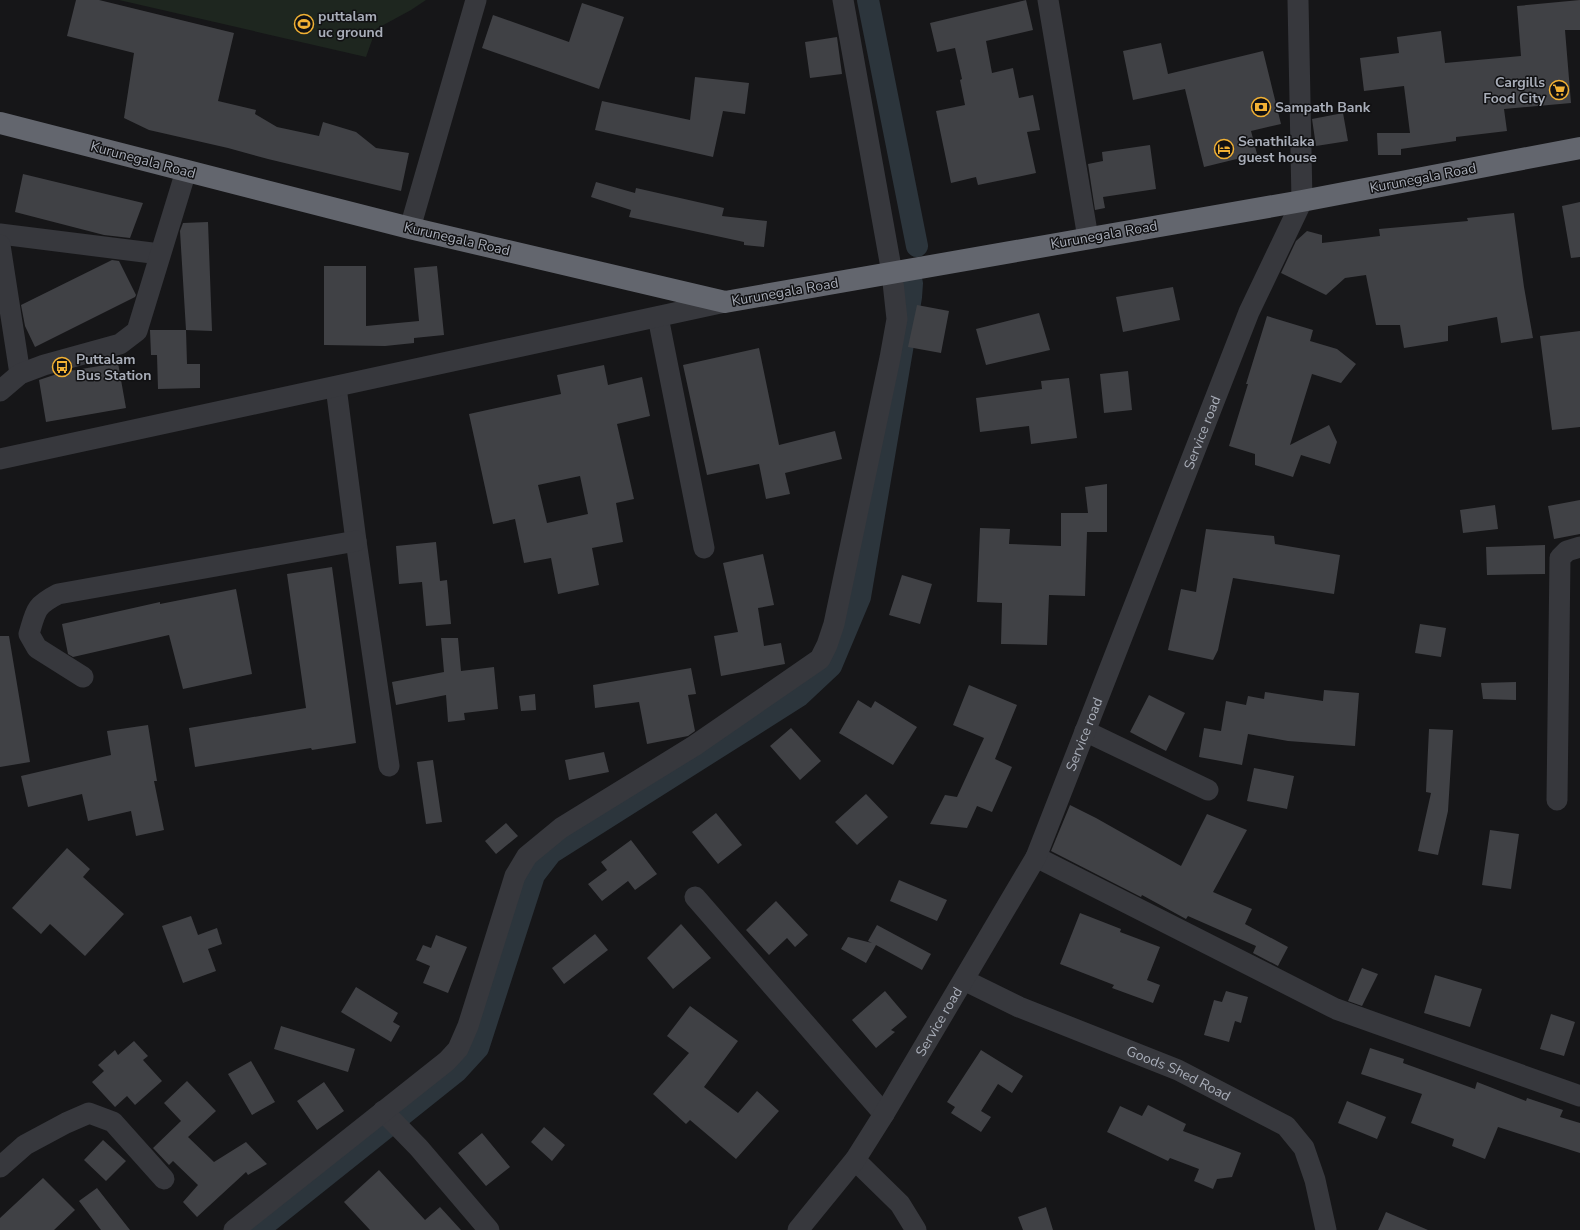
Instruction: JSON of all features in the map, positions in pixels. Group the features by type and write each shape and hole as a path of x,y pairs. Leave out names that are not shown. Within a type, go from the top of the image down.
{"highway":[{"name":"Kurunegala Road","path":"0,123 410,228 725,302 1302,201 1580,148"}],"street":[{"path":"410,228 476,0"},
{"path":"234,1230 385,1113 446,1062 458,1049 468,1026 515,876 527,856 560,828 694,746 820,659 827,645 834,624 890,358 896,319 892,273 843,0"},
{"path":"1048,0 1088,238"},
{"path":"1298,0 1302,201"},
{"path":"0,391 20,374 44,365 120,344 137,331 186,171"},
{"name":"Service road","path":"798,1230 855,1160 884,1114 1036,858 1249,312 1302,201"},
{"path":"0,234 160,254"},
{"path":"0,245 20,374"},
{"path":"0,459 725,302"},
{"path":"658,317 704,548"},
{"path":"336,386 356,541 389,766"},
{"path":"83,677 37,648 29,634 36,610 43,602 58,594 356,541"},
{"path":"1557,800 1560,558 1567,551 1580,547"},
{"path":"1086,731 1208,790"},
{"path":"1036,858 1336,1009 1580,1096"},
{"path":"695,897 884,1114"},
{"name":"Goods Shed Road","path":"964,980 1019,1007 1178,1070 1286,1126 1304,1148 1315,1180 1326,1230"},
{"path":"1,1166 25,1145 89,1113 113,1122 164,1179"},
{"path":"385,1113 419,1148 489,1230"},
{"path":"855,1160 900,1204 916,1230"}],"shaded area":[{"name":"puttalam uc ground","path":"119,0 426,0 376,29 366,57"}],"building":[{"path":"76,0 99,0 234,33 218,101 256,110 255,114 277,127 319,136 323,122 356,132 376,148 409,153 401,191 149,130 124,118 134,53 67,36"},
{"path":"1026,0 1033,30 986,41 992,73 1013,68 1019,98 1033,95 1040,130 1027,132 1036,173 978,185 976,177 951,183 936,111 965,105 960,80 962,79 955,48 937,52 930,23"},
{"path":"1580,0 1580,30 1565,30 1571,103 1504,109 1507,131 1456,137 1456,141 1401,149 1401,155 1378,155 1377,133 1410,133 1404,86 1364,91 1360,58 1399,53 1397,37 1441,31 1445,63 1521,56 1517,6"},
{"path":"582,3 624,17 599,89 482,48 493,15 569,42"},
{"path":"837,37 842,74 810,78 805,42"},
{"path":"1161,43 1168,74 1263,51 1281,124 1251,131 1257,154 1204,167 1185,89 1133,100 1123,51"},
{"path":"695,77 749,83 745,114 723,111 713,157 595,130 602,101 690,120"},
{"path":"1343,113 1348,141 1316,146 1312,119"},
{"path":"1150,145 1156,189 1103,197 1105,208 1095,210 1088,164 1103,161 1102,152"},
{"path":"23,174 143,203 130,238 104,235 15,212"},
{"path":"596,182 635,193 636,188 724,208 722,216 767,221 764,247 744,245 744,242 629,217 631,210 591,197"},
{"path":"1580,202 1580,257 1571,258 1562,206"},
{"path":"1514,213 1524,287 1533,338 1501,343 1497,317 1448,326 1448,341 1404,348 1400,325 1376,325 1366,275 1345,278 1326,295 1281,273 1296,241 1307,231 1322,235 1322,243 1380,236 1379,229 1468,221 1467,218"},
{"path":"208,222 212,331 186,330 180,231 183,223"},
{"path":"112,260 119,261 136,295 135,297 35,347 25,326 21,305"},
{"path":"324,266 366,266 366,326 419,321 414,268 437,266 444,335 414,338 414,343 385,346 324,345"},
{"path":"1173,287 1180,320 1123,332 1116,297"},
{"path":"917,305 949,311 941,353 908,347"},
{"path":"1039,313 1050,350 986,365 976,329"},
{"path":"1267,316 1313,330 1310,341 1337,349 1356,364 1341,383 1312,374 1290,445 1329,425 1337,442 1330,464 1301,455 1293,477 1255,465 1255,454 1229,446"},
{"path":"150,330 186,330 187,364 200,364 200,388 158,389 157,355 151,355"},
{"path":"1580,331 1580,427 1552,430 1540,336"},
{"path":"759,348 779,445 835,431 842,459 785,473 790,494 766,499 759,464 707,475 683,365"},
{"path":"118,363 126,408 46,422 39,380 63,372"},
{"path":"604,365 608,385 642,377 650,416 617,424 634,499 616,503 623,542 592,548 599,585 558,594 551,558 524,563 515,519 493,524 469,414 561,394 557,375","holes":["580,476 588,514 547,523 538,485"]},
{"path":"1128,371 1132,410 1104,413 1100,374"},
{"path":"1069,378 1077,438 1031,444 1029,426 980,432 976,398 1042,389 1041,381"},
{"path":"1107,484 1107,532 1087,532 1085,596 1049,595 1047,645 1001,644 1002,603 977,602 980,528 1010,529 1009,544 1061,546 1061,513 1088,513 1085,487"},
{"path":"1580,500 1580,534 1554,539 1548,506"},
{"path":"1495,505 1498,529 1463,533 1460,510"},
{"path":"1206,529 1274,536 1275,544 1340,555 1334,594 1233,578 1218,650 1213,660 1168,650 1181,589 1196,592"},
{"path":"436,542 440,581 447,580 451,624 426,626 422,582 399,584 396,546"},
{"path":"1545,545 1545,574 1487,575 1486,547"},
{"path":"763,554 774,605 758,608 764,646 781,643 785,664 721,676 714,636 738,632 723,563"},
{"path":"332,567 356,743 312,750 311,748 195,767 189,728 306,708 287,574"},
{"path":"902,575 932,584 920,624 889,615"},
{"path":"236,589 252,674 183,689 169,635 73,657 68,654 62,624 160,602 160,604"},
{"path":"1420,624 1446,628 1441,657 1415,653"},
{"path":"0,636 9,636 30,762 0,767"},
{"path":"441,638 458,638 461,671 494,667 498,709 464,713 465,720 448,722 446,695 396,705 392,682 444,672"},
{"path":"691,668 696,694 688,695 695,731 688,736 647,744 639,702 595,708 593,685"},
{"path":"1516,682 1516,700 1483,699 1481,683"},
{"path":"969,685 1017,705 995,759 1012,767 992,812 977,806 967,828 930,824 945,795 957,797 984,738 953,725"},
{"path":"1324,690 1359,693 1355,746 1288,741 1248,734 1242,765 1199,757 1204,728 1221,731 1226,701 1246,705 1248,696 1264,699 1265,692 1323,701"},
{"path":"535,694 536,710 521,711 519,696"},
{"path":"1149,695 1185,713 1166,751 1130,732"},
{"path":"858,700 871,708 875,701 917,727 893,765 839,733"},
{"path":"148,725 157,781 154,781 164,830 136,836 131,811 88,821 82,794 28,807 21,776 111,755 107,731"},
{"path":"791,728 821,761 800,780 770,746"},
{"path":"1429,729 1453,730 1448,811 1438,855 1418,851 1431,793 1426,792"},
{"path":"604,752 609,772 569,780 565,760"},
{"path":"433,760 442,822 426,824 417,762"},
{"path":"1254,768 1294,776 1287,809 1247,801"},
{"path":"866,794 888,817 857,845 835,822"},
{"path":"1070,805 1181,866 1207,814 1247,830 1213,892 1252,909 1245,924 1288,947 1278,966 1253,953 1256,946 1188,916 1186,919 1142,895 1141,897 1051,851"},
{"path":"716,813 742,845 718,864 692,832"},
{"path":"506,823 518,836 496,854 485,841"},
{"path":"1490,830 1519,834 1511,889 1482,885"},
{"path":"631,840 657,874 635,890 628,881 602,901 588,884 607,870 601,862"},
{"path":"67,848 90,869 83,877 124,914 85,956 50,924 41,934 12,908"},
{"path":"899,880 947,900 937,921 890,901"},
{"path":"776,901 808,935 795,947 787,938 769,955 746,930"},
{"path":"1080,913 1121,929 1120,932 1160,947 1147,980 1160,985 1153,1003 1112,988 1114,985 1060,964"},
{"path":"191,916 198,935 217,928 222,944 208,949 216,971 183,983 162,926"},
{"path":"681,924 711,958 673,989 647,958"},
{"path":"877,925 931,954 922,970 876,945 866,963 841,949 848,937 872,943 868,941"},
{"path":"595,934 608,950 564,984 552,968"},
{"path":"436,935 467,947 448,993 423,983 430,966 416,960 423,945 431,948"},
{"path":"1362,968 1378,974 1362,1006 1348,1001"},
{"path":"1435,975 1482,989 1470,1027 1424,1013"},
{"path":"356,987 398,1013 393,1022 400,1026 391,1042 341,1012"},
{"path":"885,991 907,1017 891,1030 895,1032 876,1048 852,1020"},
{"path":"1226,991 1248,997 1241,1023 1235,1021 1229,1042 1204,1035 1214,1000 1222,1002"},
{"path":"690,1006 738,1041 704,1087 738,1113 757,1091 779,1111 736,1159 690,1120 686,1124 653,1094 689,1053 667,1036"},
{"path":"1551,1014 1575,1022 1564,1056 1540,1049"},
{"path":"281,1026 355,1049 348,1072 274,1049"},
{"path":"134,1041 148,1056 143,1060 162,1081 135,1105 127,1096 115,1107 92,1082 104,1071 98,1065 115,1050 118,1055"},
{"path":"1370,1048 1404,1059 1403,1063 1475,1089 1477,1082 1526,1101 1527,1098 1563,1110 1560,1117 1580,1123 1580,1153 1498,1127 1485,1159 1452,1146 1454,1139 1411,1123 1422,1094 1361,1074"},
{"path":"981,1050 1023,1076 1012,1093 998,1084 981,1111 991,1117 981,1132 951,1113 955,1107 947,1102"},
{"path":"251,1061 275,1102 252,1115 228,1074"},
{"path":"187,1081 216,1111 188,1137 214,1162 246,1142 267,1164 248,1175 246,1172 197,1217 183,1202 198,1185 173,1161 169,1165 153,1148 181,1121 164,1103"},
{"path":"324,1082 344,1111 317,1130 297,1101"},
{"path":"1347,1101 1386,1117 1377,1139 1338,1123"},
{"path":"1148,1105 1186,1124 1183,1131 1241,1153 1232,1177 1217,1179 1213,1189 1194,1181 1199,1169 1170,1158 1168,1161 1107,1132 1120,1106 1142,1116"},
{"path":"544,1127 565,1145 552,1161 531,1142"},
{"path":"482,1133 510,1167 486,1186 458,1153"},
{"path":"103,1140 126,1161 106,1181 84,1160"},
{"path":"379,1170 425,1220 440,1207 461,1230 370,1230 344,1202"},
{"path":"43,1178 75,1210 54,1230 0,1230 0,1218"},
{"path":"97,1188 130,1230 101,1230 79,1201"},
{"path":"1046,1207 1053,1230 1023,1230 1018,1217"},
{"path":"1386,1212 1428,1230 1378,1230"}],"waterway":[{"path":"868,0 917,246"},
{"path":"258,1230 456,1072 478,1048 534,875 551,853 799,696 831,666 860,597 911,297 912,283"}],"place":[{"name":"puttalam uc ground","path":"304,24"},
{"name":"Cargills Food City","path":"1559,90"},
{"name":"Sampath Bank","path":"1261,107"},
{"name":"Senathilaka guest house","path":"1224,149"},
{"name":"Puttalam Bus Station","path":"62,367"}]}
